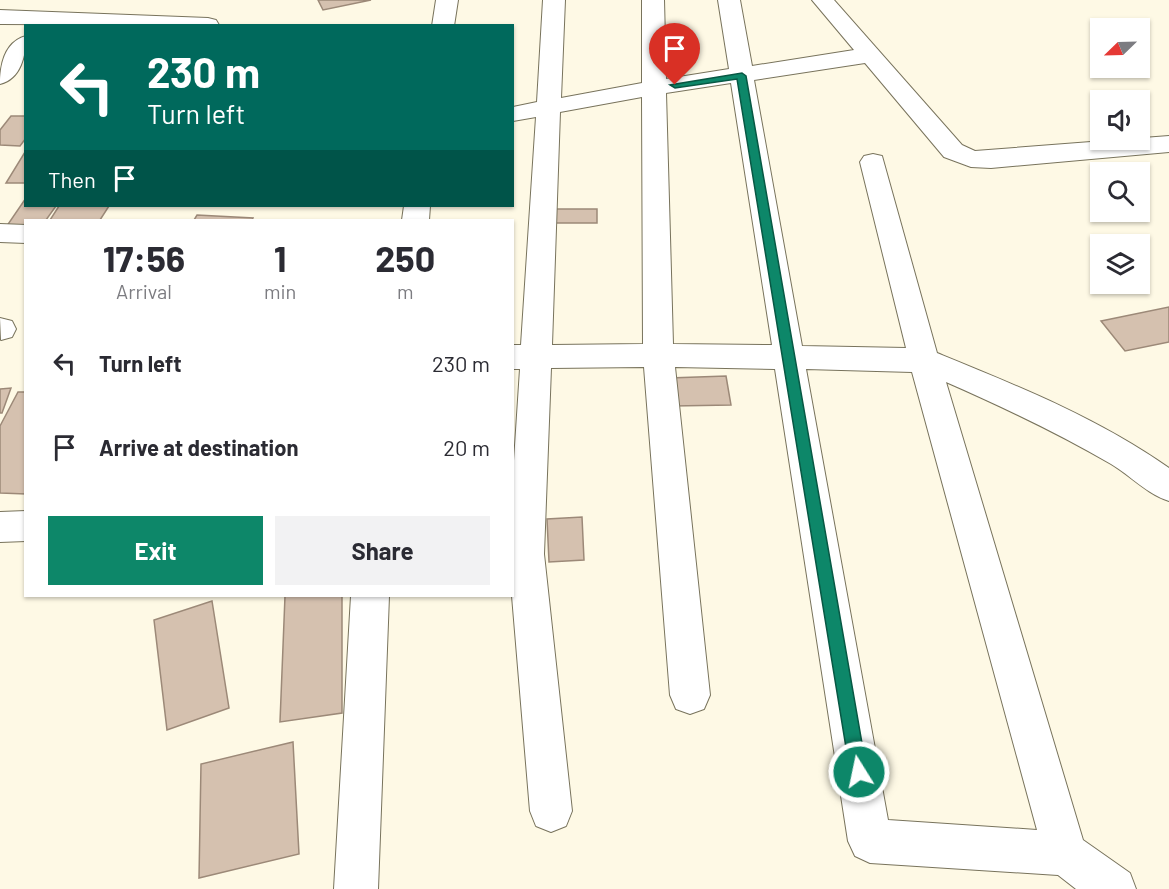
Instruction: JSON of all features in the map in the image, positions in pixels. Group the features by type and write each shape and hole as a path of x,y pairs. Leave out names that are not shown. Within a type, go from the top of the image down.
{"street":[{"path":"41,22 57,0"},
{"path":"443,24 447,0"},
{"path":"551,811 526,554 525,357 549,108 554,0"},
{"path":"652,0 658,355 690,695"},
{"path":"729,0 870,841 1065,854 1114,889"},
{"path":"823,0 953,151 971,159 991,160 1169,144"},
{"path":"0,18 41,22 152,24"},
{"path":"0,78 24,46"},
{"path":"514,114 653,88 869,55"},
{"path":"0,78 24,80"},
{"path":"873,162 924,360 1065,854"},
{"path":"0,233 24,234"},
{"path":"525,357 658,355 924,360 1036,406 1126,456 1169,487"},
{"path":"0,527 24,526"},
{"path":"356,889 370,597"}],"building":[{"path":"318,0 371,0 323,10"},
{"path":"660,45 688,46 689,57 660,56"},
{"path":"11,116 24,116 24,141 20,146 0,145 0,130"},
{"path":"24,154 24,183 6,183"},
{"path":"24,201 24,207 55,207 47,219 24,219 24,232 4,230"},
{"path":"58,207 108,207 101,219 51,219"},
{"path":"556,209 597,209 597,223 556,223"},
{"path":"197,215 253,218 252,219 195,219"},
{"path":"1169,307 1169,342 1125,351 1101,321"},
{"path":"726,376 731,405 673,406 669,378"},
{"path":"11,388 2,413 0,413 0,389"},
{"path":"18,392 24,392 24,494 0,493 0,426"},
{"path":"582,517 584,560 549,562 547,519"},
{"path":"285,597 342,597 342,713 280,722"},
{"path":"212,601 229,708 167,730 154,620"},
{"path":"293,742 299,854 199,878 201,764"}],"route":[{"path":"675,85 742,76 859,772"}]}
